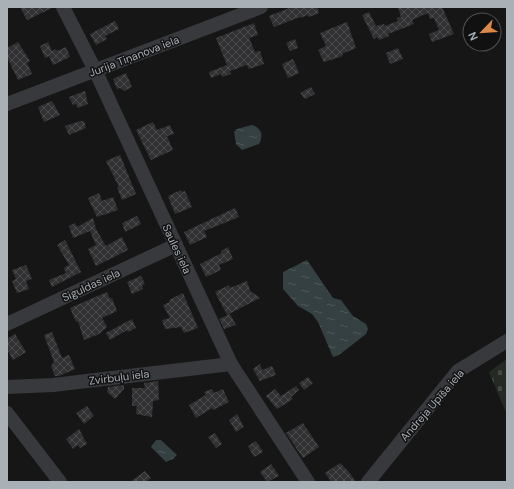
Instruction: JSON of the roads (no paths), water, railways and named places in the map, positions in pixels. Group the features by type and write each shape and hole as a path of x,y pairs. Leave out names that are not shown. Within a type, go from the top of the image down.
{"street":[{"name":"Saules iela","path":"63,7 95,70 231,364 308,482"},
{"name":"Jurija Tiņanova iela","path":"7,104 261,7"},
{"name":"Siguldas iela","path":"7,324 176,245"},
{"name":"Andreja Upīša iela","path":"368,482 458,371 507,341"},
{"name":"Zvirbuļu iela","path":"7,388 53,385 231,364"},
{"path":"7,413 60,482"}],"water":[{"path":"252,125 258,128 261,132 261,141 259,144 242,150 236,144 234,132 237,129"},
{"path":"307,260 333,298 341,300 353,316 366,324 368,329 366,334 339,355 333,357 318,322 312,314 298,306 283,289 283,272"},
{"path":"156,440 161,440 177,455 173,459 166,462 151,447"}]}
